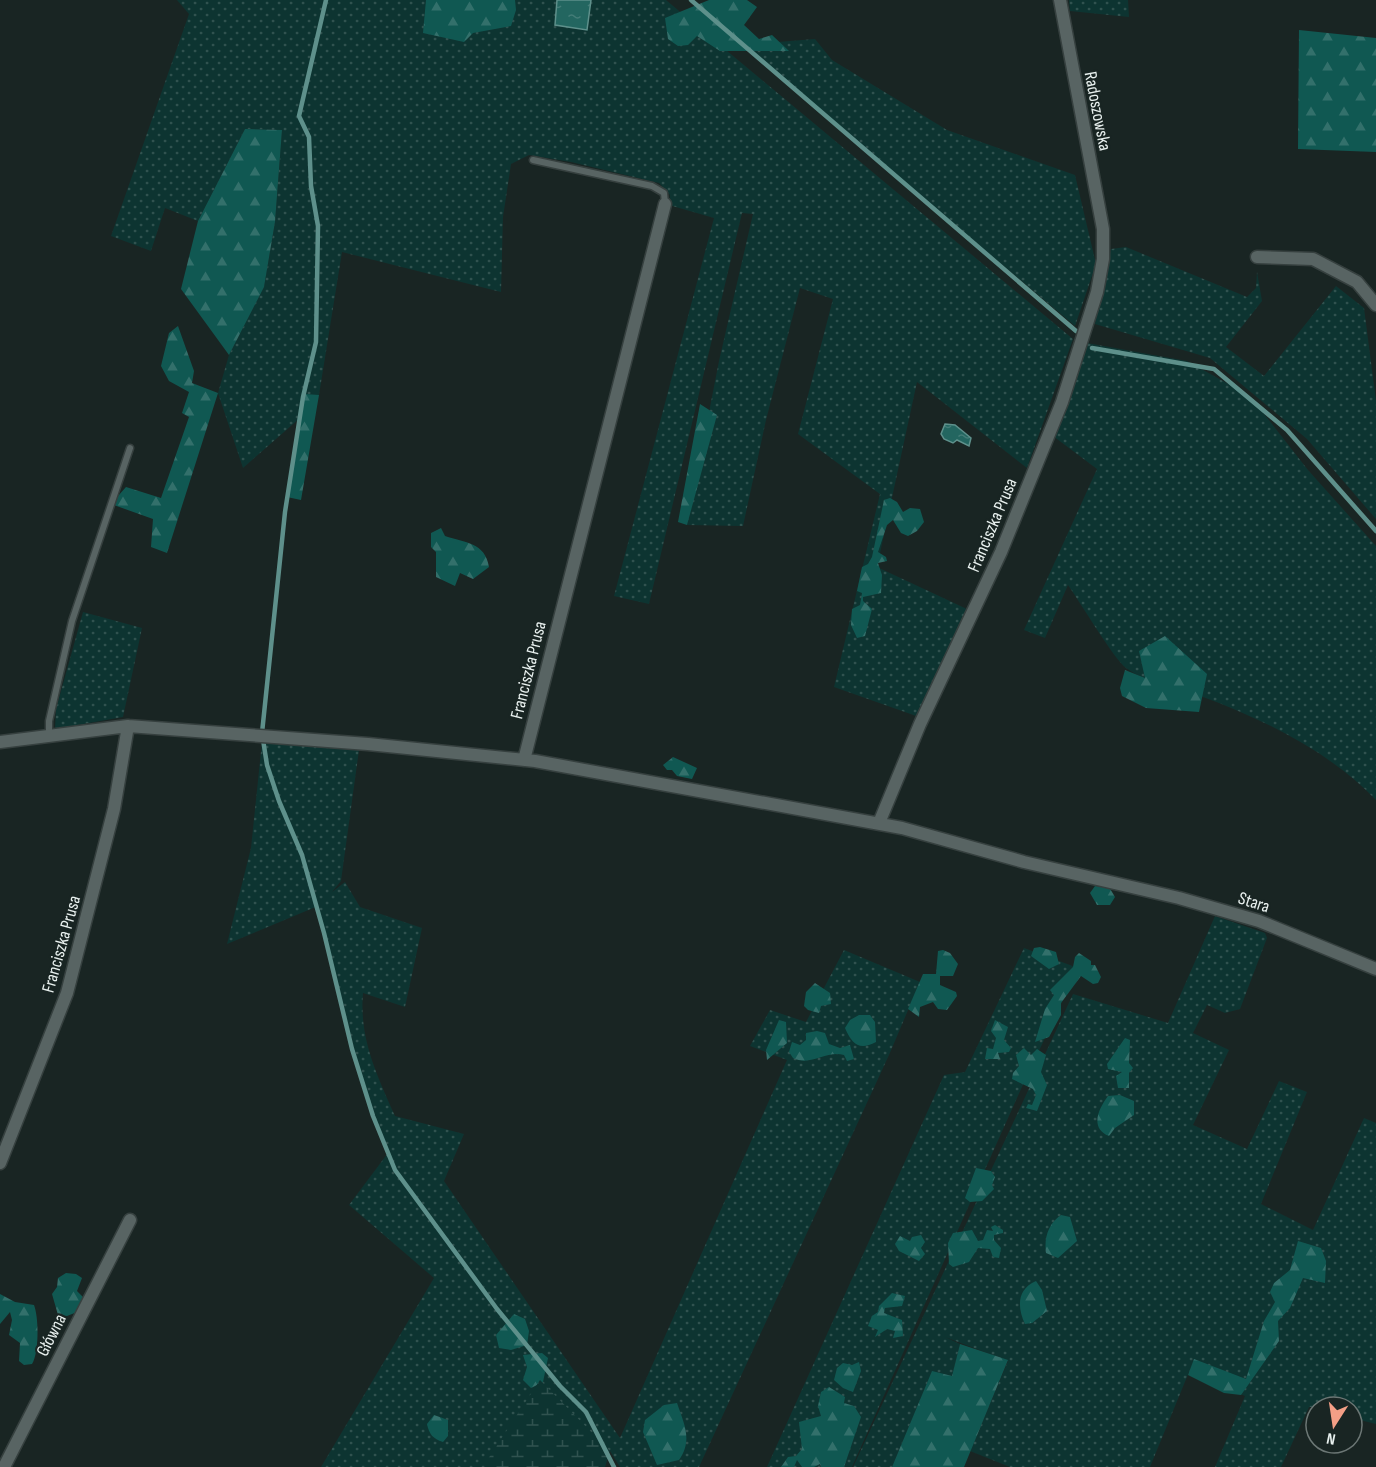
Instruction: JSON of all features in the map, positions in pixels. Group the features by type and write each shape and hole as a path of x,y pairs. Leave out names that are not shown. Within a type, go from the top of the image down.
{"street":[{"name":"Radoszowska","path":"1060,0 1103,230"},
{"name":"Franciszka Prusa","path":"524,760 665,204"},
{"name":"Franciszka Prusa","path":"879,823 920,724 1001,552 1062,402 1097,292 1103,259 1103,230"},
{"path":"1257,257 1313,259 1357,282 1376,305"},
{"name":"Franciszka Prusa","path":"0,1163 67,993 114,809 128,726"},
{"path":"0,742 128,726 368,744 524,760 879,823"},
{"name":"Stara","path":"879,823 1024,862 1117,882 1259,921 1376,969"},
{"name":"Główna","path":"4,1467 130,1220"}],"lane":[{"path":"533,160 652,186 664,193 665,204"},
{"path":"49,735 49,721 72,621 130,448"}],"green space":[{"path":"177,0 666,0 1073,339 1027,468 917,382 877,567 969,610 919,717 834,687 880,494 798,434 833,299 800,288 766,420 743,526 687,525 719,361 753,214 742,213 649,604 614,596 714,218 669,205 670,195 659,183 571,162 529,155 511,164 503,217 501,292 342,252 319,395 303,397 300,418 243,468 218,393 229,355 264,286 275,222 282,130 245,129 198,221 165,208 151,251 111,236 189,14"},
{"path":"426,0 515,0 516,10 511,26 473,33 464,42 423,33"},
{"path":"709,0 747,0 757,7 744,25 759,39 772,35 789,51 720,51 697,36 688,45 678,46 668,39 665,18"},
{"path":"1069,0 1128,0 1129,17 1070,11"},
{"path":"1299,30 1376,38 1376,152 1298,149"},
{"path":"815,39 832,60 947,130 1075,175 1096,264 1075,326 741,45"},
{"path":"245,129 282,130 275,222 264,287 229,355 181,289 198,221"},
{"path":"1126,247 1247,297 1256,288 1257,272 1262,301 1226,347 1264,376 1336,286 1364,308 1376,401 1376,519 1307,439 1210,358 1095,324 1111,249"},
{"path":"178,326 194,371 192,383 218,393 167,553 151,547 153,519 111,504 126,487 161,498 189,417 182,413 189,392 169,381 161,366 169,333"},
{"path":"1087,343 1187,361 1250,396 1308,470 1376,546 1376,800 1338,767 1296,739 1250,716 1203,697 1144,678 1126,668 1068,585 1045,638 1024,630 1097,469 1053,436"},
{"path":"304,394 319,395 301,500 287,497"},
{"path":"700,404 717,415 687,525 678,522"},
{"path":"890,498 897,502 903,512 910,508 920,509 924,522 917,531 908,536 901,533 893,520 887,525 878,552 886,557 887,561 878,563 882,575 881,593 863,597 863,601 872,609 865,636 857,638 851,625 852,609 860,605 862,593 857,591 862,567 868,564 872,557 884,500"},
{"path":"441,528 445,536 479,548 487,559 489,567 473,579 460,573 455,586 436,577 436,552 431,547 431,533"},
{"path":"83,612 142,628 123,717 55,729 56,709"},
{"path":"1165,636 1207,674 1199,712 1146,708 1122,696 1120,688 1125,670 1145,678 1139,651"},
{"path":"262,742 359,750 341,881 332,892 345,882 360,907 422,928 405,1007 363,993 364,1026 376,1071 395,1116 464,1134 444,1181 620,1438 787,1060 750,1046 770,1010 806,1022 844,950 920,982 889,1055 699,1467 620,1467 610,1451 492,1467 321,1467 434,1278 349,1205 388,1153 361,1076 318,906 227,944 251,848"},
{"path":"673,757 697,768 692,779 677,776 672,770 667,770 663,765"},
{"path":"1095,886 1109,887 1115,897 1110,905 1097,905 1090,893"},
{"path":"1215,916 1265,933 1267,938 1240,1009 1225,1013 1207,1005 1193,1033 1229,1050 1193,1125 1247,1149 1279,1081 1307,1092 1261,1204 1313,1230 1364,1118 1376,1123 1376,1424 1364,1421 1364,1395 1304,1395 1304,1418 1281,1467 1215,1467 1245,1396 1189,1372 1150,1467 1010,1467 970,1451 1008,1361 945,1337 960,1344 952,1377 932,1372 892,1467 853,1467 1073,994 1168,1023"},
{"path":"1040,947 1056,952 1059,964 1049,969 1031,956 1034,948"},
{"path":"1024,948 1078,968 1021,1089 852,1467 767,1467 944,1075 965,1072"},
{"path":"943,950 950,953 958,964 953,976 940,976 940,985 956,992 957,996 947,1010 938,1009 933,1002 920,1007 919,1017 908,1009 923,974 936,974 938,951"},
{"path":"1079,953 1091,961 1091,965 1095,965 1101,977 1098,983 1093,984 1081,976 1061,1003 1061,1015 1049,1037 1035,1042 1045,1009 1054,995 1050,990 1073,967 1075,957"},
{"path":"815,983 830,993 831,1004 821,1006 819,1013 808,1010 804,1006 806,992"},
{"path":"859,1015 870,1015 875,1022 876,1042 870,1045 861,1046 853,1042 845,1028 850,1020"},
{"path":"779,1020 786,1022 787,1043 767,1060 766,1050"},
{"path":"995,1020 1008,1027 1004,1040 1011,1048 1009,1052 998,1053 1000,1059 985,1059 987,1048 993,1049 996,1038 991,1031"},
{"path":"817,1031 825,1033 829,1044 840,1048 850,1045 854,1059 847,1061 844,1055 837,1054 806,1061 793,1058 789,1052 792,1042 800,1045 806,1040 806,1033"},
{"path":"1125,1038 1130,1040 1129,1063 1133,1068 1129,1073 1129,1088 1118,1088 1116,1076 1122,1072 1108,1069 1107,1064"},
{"path":"1024,1048 1031,1055 1037,1049 1046,1055 1041,1072 1047,1085 1037,1111 1026,1108 1028,1104 1032,1105 1036,1095 1033,1089 1012,1079 1013,1073 1019,1066 1016,1055"},
{"path":"1120,1095 1134,1101 1134,1115 1115,1128 1109,1136 1099,1128 1099,1112 1108,1096"},
{"path":"976,1168 991,1171 995,1177 992,1185 994,1189 982,1201 970,1202 965,1198"},
{"path":"1061,1215 1070,1217 1077,1241 1058,1258 1046,1253 1046,1242 1050,1227"},
{"path":"995,1225 1003,1230 1003,1233 994,1235 994,1240 1001,1248 999,1258 993,1257 990,1249 978,1248 969,1262 953,1267 949,1264 948,1243 953,1233 972,1230 978,1241 983,1240 987,1230 993,1231 991,1227"},
{"path":"921,1235 925,1242 921,1248 925,1254 919,1261 899,1251 895,1244 900,1236 910,1241 912,1237"},
{"path":"1298,1241 1321,1248 1326,1261 1325,1283 1303,1278 1290,1308 1278,1321 1279,1341 1241,1395 1224,1393 1188,1375 1194,1359 1246,1379 1264,1321 1275,1302 1270,1292 1274,1283 1290,1270"},
{"path":"66,1273 76,1274 82,1278 77,1291 84,1298 77,1312 67,1316 58,1315 52,1294 57,1287 58,1278"},
{"path":"1036,1281 1042,1290 1047,1311 1032,1323 1025,1324 1020,1299 1025,1289"},
{"path":"892,1293 905,1296 902,1306 885,1308 884,1313 902,1320 903,1336 893,1338 895,1331 887,1329 875,1337 878,1330 868,1326 872,1316 878,1312 879,1306"},
{"path":"0,1294 15,1302 34,1305 38,1335 32,1364 24,1365 19,1361 20,1343 9,1335 12,1320 10,1312 0,1324"},
{"path":"514,1314 525,1319 529,1331 527,1345 511,1350 499,1348 496,1335"},
{"path":"960,1344 1008,1360 964,1467 892,1467 932,1371 952,1376"},
{"path":"542,1353 548,1358 543,1382 531,1388 523,1380 527,1367 523,1355"},
{"path":"859,1362 861,1371 853,1392 843,1388 834,1380 837,1368 843,1363 852,1365"},
{"path":"540,1380 610,1451 605,1467 492,1467 486,1462"},
{"path":"829,1387 845,1397 844,1403 854,1406 861,1417 844,1467 821,1467 820,1464 814,1467 802,1467 797,1460 794,1467 781,1467 788,1457 796,1456 802,1449 799,1422 821,1416 818,1406 821,1392"},
{"path":"677,1403 686,1432 686,1446 679,1460 657,1465 643,1432 645,1420 664,1405"},
{"path":"434,1415 448,1420 448,1436 443,1442 434,1438 428,1428 427,1424"}],"water":[{"path":"557,0 591,0 587,30 555,25"},
{"path":"945,424 955,425 971,438 969,446 957,440 953,443 944,439 941,434"}],"waterway":[{"path":"326,0 299,116 309,137 311,186 318,226 316,342 303,397 285,512 262,733 267,765 279,801 302,855 324,933 352,1049 373,1116 395,1170 497,1309 560,1386 586,1412 614,1467"},
{"path":"691,0 1076,331"},
{"path":"1092,348 1214,369 1287,430 1376,531"}]}
